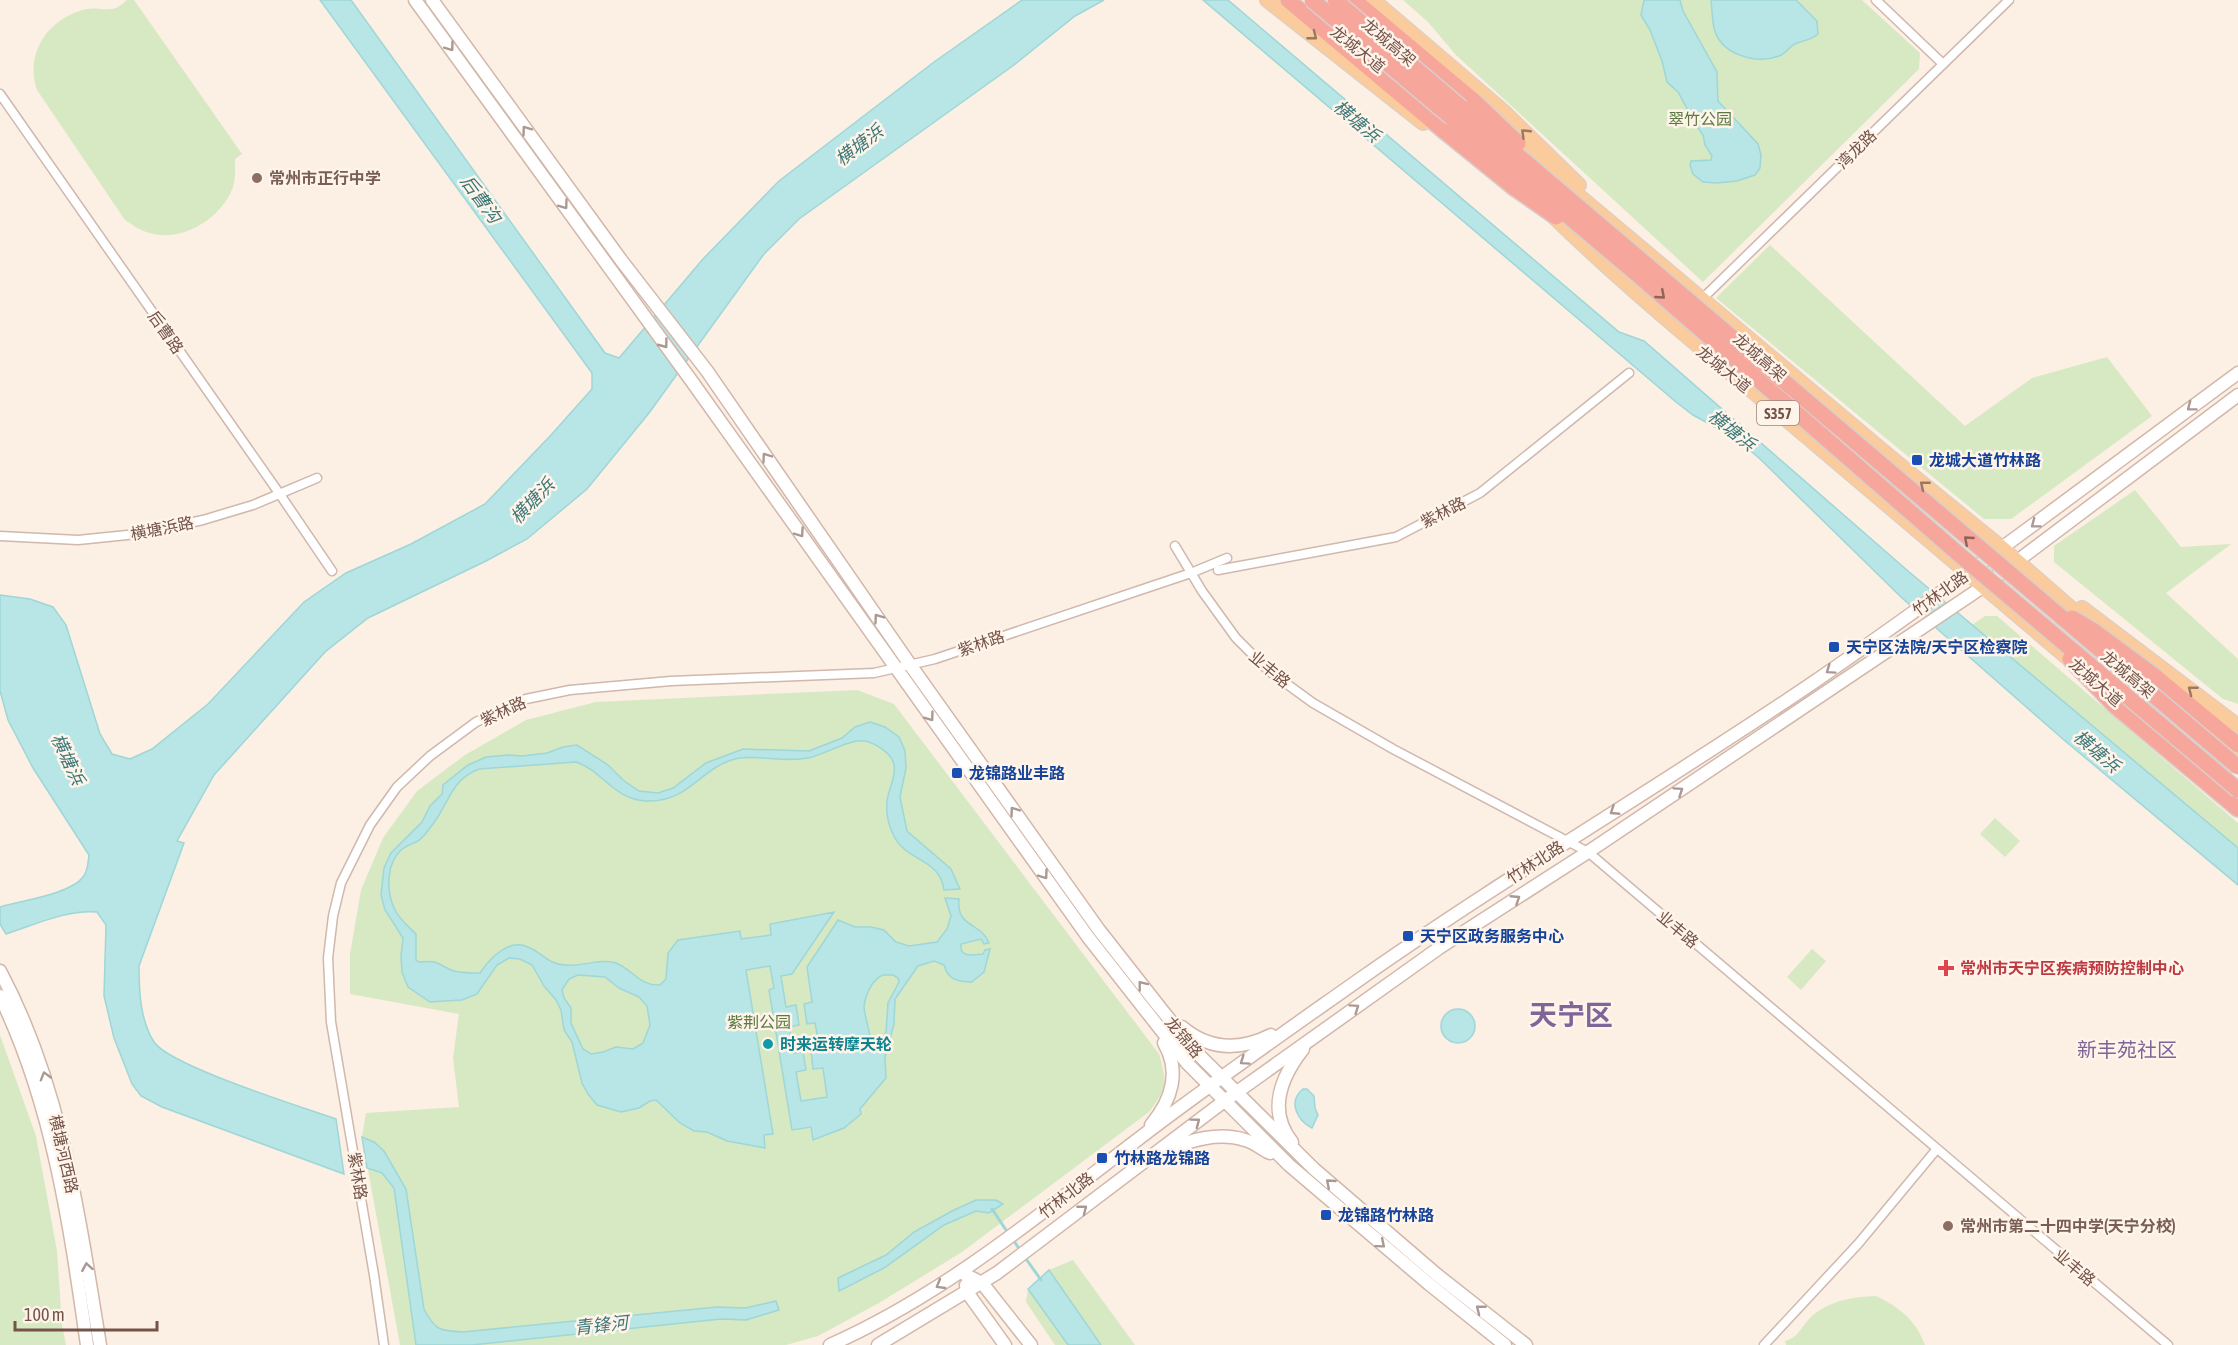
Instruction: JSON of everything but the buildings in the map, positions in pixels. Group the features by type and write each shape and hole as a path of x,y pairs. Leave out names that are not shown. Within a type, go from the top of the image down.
{"highway":[{"path":"1288,0 1513,187 1647,266"},
{"name":"龙城高架","path":"1312,0 1647,266 2005,593 2238,790"},
{"name":"龙城高架","path":"1335,0 2238,767"},
{"path":"1354,0 1474,101 1647,266"},
{"path":"2005,593 2115,706 2238,809"},
{"path":"2033,594 2103,638 2156,677 2238,745"}],"main road":[{"name":"龙锦路","path":"415,0 693,383 1088,938 1187,1063 1223,1102 1289,1165 1505,1345"},
{"name":"龙锦路","path":"432,0 621,260 706,371 911,666 1100,930 1161,1010 1221,1077 1314,1169 1436,1274 1526,1345"},
{"path":"1267,0 1589,252"},
{"name":"龙城大道","path":"1298,0 1520,183 1589,252 1677,330 2238,800"},
{"name":"龙城大道","path":"1345,0 1647,266 1702,299 2002,548 2238,757"},
{"path":"1373,0 1502,110 1647,266"},
{"name":"竹林北路","path":"830,1345 862,1331 962,1273 1221,1077 1304,1018 1428,931 1809,685 1942,592 2238,372"},
{"name":"竹林北路","path":"878,1345 889,1341 1018,1258 1223,1102 1439,948 1588,852 1984,586 2238,394"},
{"path":"2016,560 2238,726"},
{"path":"1984,586 2112,711 2238,817"},
{"name":"横塘河西路","path":"0,971 43,1068 62,1138 100,1345"},
{"name":"横塘河西路","path":"0,996 31,1071 52,1139 73,1247 87,1345"},
{"path":"1161,1010 1189,1033 1209,1044 1231,1046 1259,1041 1304,1018"},
{"path":"1141,1137 1168,1100 1174,1075 1170,1053 1148,1013"},
{"path":"1314,1169 1286,1134 1280,1115 1279,1092 1287,1070 1317,1035"},
{"path":"1133,1170 1179,1145 1214,1136 1245,1140 1289,1165"},
{"path":"962,1273 982,1283 1031,1345"},
{"path":"962,1273 967,1292 1005,1345"}],"street":[{"path":"1876,0 1943,64"},
{"name":"湾龙路","path":"1702,299 2009,0"},
{"name":"后曹路","path":"0,94 332,571"},
{"name":"紫林路","path":"1218,570 1396,537 1480,493 1629,373"},
{"name":"横塘浜路","path":"0,536 78,540 137,534 203,520 253,506 317,478"},
{"name":"业丰路","path":"1175,546 1236,638 1269,671 1295,690 1393,749 1588,852 2168,1345"},
{"name":"紫林路","path":"384,1345 331,1022 328,958 333,916 341,883 370,825 397,787 430,756 477,722 526,699 570,690 670,681 874,673 911,666 1191,573 1227,558"},
{"path":"1764,1345 1858,1244 1936,1150"}],"green space":[{"path":"127,0 134,0 242,154 235,159 233,187 220,209 199,225 175,234 162,235 146,232 125,220 37,90 34,76 37,50 51,28 73,13 94,8 116,8"},
{"name":"翠竹公园","path":"1403,0 1862,0 1920,53 1919,69 1703,282 1456,55 1428,22"},
{"path":"1770,245 1965,426 2032,378 2107,357 2152,416 2011,519 1984,519 1716,298"},
{"path":"2135,490 2181,547 2231,544 2166,593 2238,659 2238,704 2223,699 2054,562 2054,546"},
{"path":"1985,616 1997,616 2238,823 2238,848 1972,625"},
{"name":"紫荆公园","path":"857,690 894,704 1159,1054 1164,1084 1155,1104 1149,1112 962,1252 879,1303 818,1336 786,1345 400,1345 362,1137 366,1113 459,1107 453,1058 459,1014 350,994 350,954 361,890 383,838 417,791 465,755 526,720 596,702"},
{"path":"1995,818 2020,841 2005,857 1980,834"},
{"path":"1812,949 1826,961 1801,990 1787,977"},
{"path":"0,1035 36,1136 57,1251 62,1325 66,1345 0,1345"},
{"path":"1073,1260 1135,1345 1055,1345 1026,1302 1028,1289 1049,1270"},
{"path":"1876,1296 1912,1321 1925,1345 1786,1345 1785,1341 1794,1337 1812,1316 1827,1306 1851,1299"}],"water":[{"path":"320,0 351,0 605,353 619,358 703,259 779,181 934,62 1022,0 1104,0 1075,16 1014,65 799,219 764,254 649,413 587,489 527,539 368,618 325,652 214,775 177,841 184,843 139,966 143,1015 154,1042 165,1052 238,1085 336,1119 344,1174 162,1107 141,1096 132,1084 114,1038 104,996 106,925 97,912 63,915 6,934 0,924 0,907 57,892 77,883 86,872 89,855 33,768 8,720 0,691 0,595 30,599 53,607 66,625 100,734 112,754 130,759 152,749 208,704 304,602 346,573 411,544 485,504 592,389 592,373"},
{"name":"横塘浜","path":"1203,0 1228,0 1619,332 1644,341 1908,571 2238,848 2238,885 2064,740 1902,598 1759,458 1735,438 1693,415 1676,402"},
{"path":"1644,0 1680,0 1683,11 1717,72 1718,101 1758,144 1761,155 1760,168 1755,175 1737,181 1717,183 1703,182 1693,174 1691,161 1711,160 1712,156 1705,145 1703,135 1678,92 1667,82 1650,30 1641,15"},
{"path":"1711,0 1796,0 1817,21 1818,34 1795,44 1779,56 1749,58 1723,45 1713,25"},
{"path":"870,722 885,727 899,737 905,751 906,768 900,797 907,831 951,869 960,889 944,890 941,879 935,871 897,842 889,825 887,809 888,795 894,777 894,765 886,752 864,741 851,742 808,758 735,759 723,763 684,791 661,800 646,801 625,795 576,762 479,769 462,779 422,837 396,856 389,878 390,895 395,910 416,934 416,960 433,962 465,973 480,973 501,951 507,947 521,945 559,964 604,961 616,963 647,983 660,985 666,979 668,953 678,940 740,931 741,939 771,935 770,924 834,912 792,974 781,976 786,1007 796,1005 799,1025 789,1027 794,1053 803,1052 806,1070 796,1072 801,1101 827,1097 823,1068 813,1069 811,1051 820,1049 815,1023 807,1024 804,1004 812,1002 807,967 838,920 855,927 884,930 896,942 909,946 937,942 947,929 951,916 945,898 959,899 961,915 981,931 989,943 984,944 981,939 961,944 962,952 971,955 983,954 985,950 990,949 984,972 972,982 967,982 954,979 948,974 944,965 934,961 918,966 895,999 894,1024 885,1057 886,1078 860,1109 861,1114 844,1128 813,1140 811,1127 792,1130 769,990 774,988 770,966 746,970 773,1134 764,1135 765,1148 727,1141 707,1132 694,1131 680,1123 656,1100 639,1108 621,1112 597,1105 582,1083 572,1042 564,1030 561,1010 556,1000 544,986 532,965 520,959 509,958 497,965 477,994 462,1000 430,1002 408,987 402,972 403,938 385,910 381,895 384,868 391,853 422,822 430,806 442,794 443,785 468,765 486,757 547,753 577,745 608,765 623,780 639,791 658,793 673,788 706,763 743,749 809,751 842,738 855,727","holes":["578,975 605,977 619,988 639,997 647,1006 650,1025 643,1043 633,1049 616,1047 591,1054 583,1049 571,1023 571,1008 562,990 569,979","883,975 893,975 898,978 899,982 888,1003 886,1032 883,1039 878,1040 870,1036 864,1007 870,988"]},
{"path":"1458,1009 1470,1014 1475,1026 1470,1038 1458,1043 1446,1038 1441,1026 1446,1014"},
{"path":"1303,1089 1307,1089 1314,1096 1318,1115 1312,1128 1302,1121 1296,1111 1296,1100"},
{"path":"362,1137 374,1142 384,1151 406,1189 424,1309 431,1321 443,1330 463,1332 717,1307 745,1308 776,1301 779,1310 746,1320 721,1319 472,1345 416,1345 394,1188 382,1173 367,1168"},
{"path":"976,1200 996,1200 1003,1204 989,1213 976,1211 944,1225 884,1268 839,1291 838,1278 886,1255 914,1232"},
{"path":"1049,1270 1101,1345 1068,1345 1028,1289"}],"waterway":[{"name":"青锋河","path":"992,1209 1008,1233"},
{"name":"青锋河","path":"1012,1238 1020,1250"},
{"name":"青锋河","path":"1024,1256 1041,1280"}],"place":[{"name":"常州市正行中学","path":"257,178"},
{"name":"龙城大道竹林路","path":"1917,460"},
{"name":"天宁区法院/天宁区检察院","path":"1834,647"},
{"name":"龙锦路业丰路","path":"957,773"},
{"name":"天宁区政务服务中心","path":"1408,936"},
{"name":"常州市天宁区疾病预防控制中心","path":"1946,968"},
{"name":"时来运转摩天轮","path":"768,1044"},
{"name":"竹林路龙锦路","path":"1102,1158"},
{"name":"龙锦路竹林路","path":"1326,1215"},
{"name":"常州市第二十四中学(天宁分校)","path":"1948,1226"}],"district":[{"name":"天宁区","path":"1571,1015"},
{"name":"新丰苑社区","path":"2127,1049"}],"water label":[{"name":"后曹沟","path":"481,199"}]}
